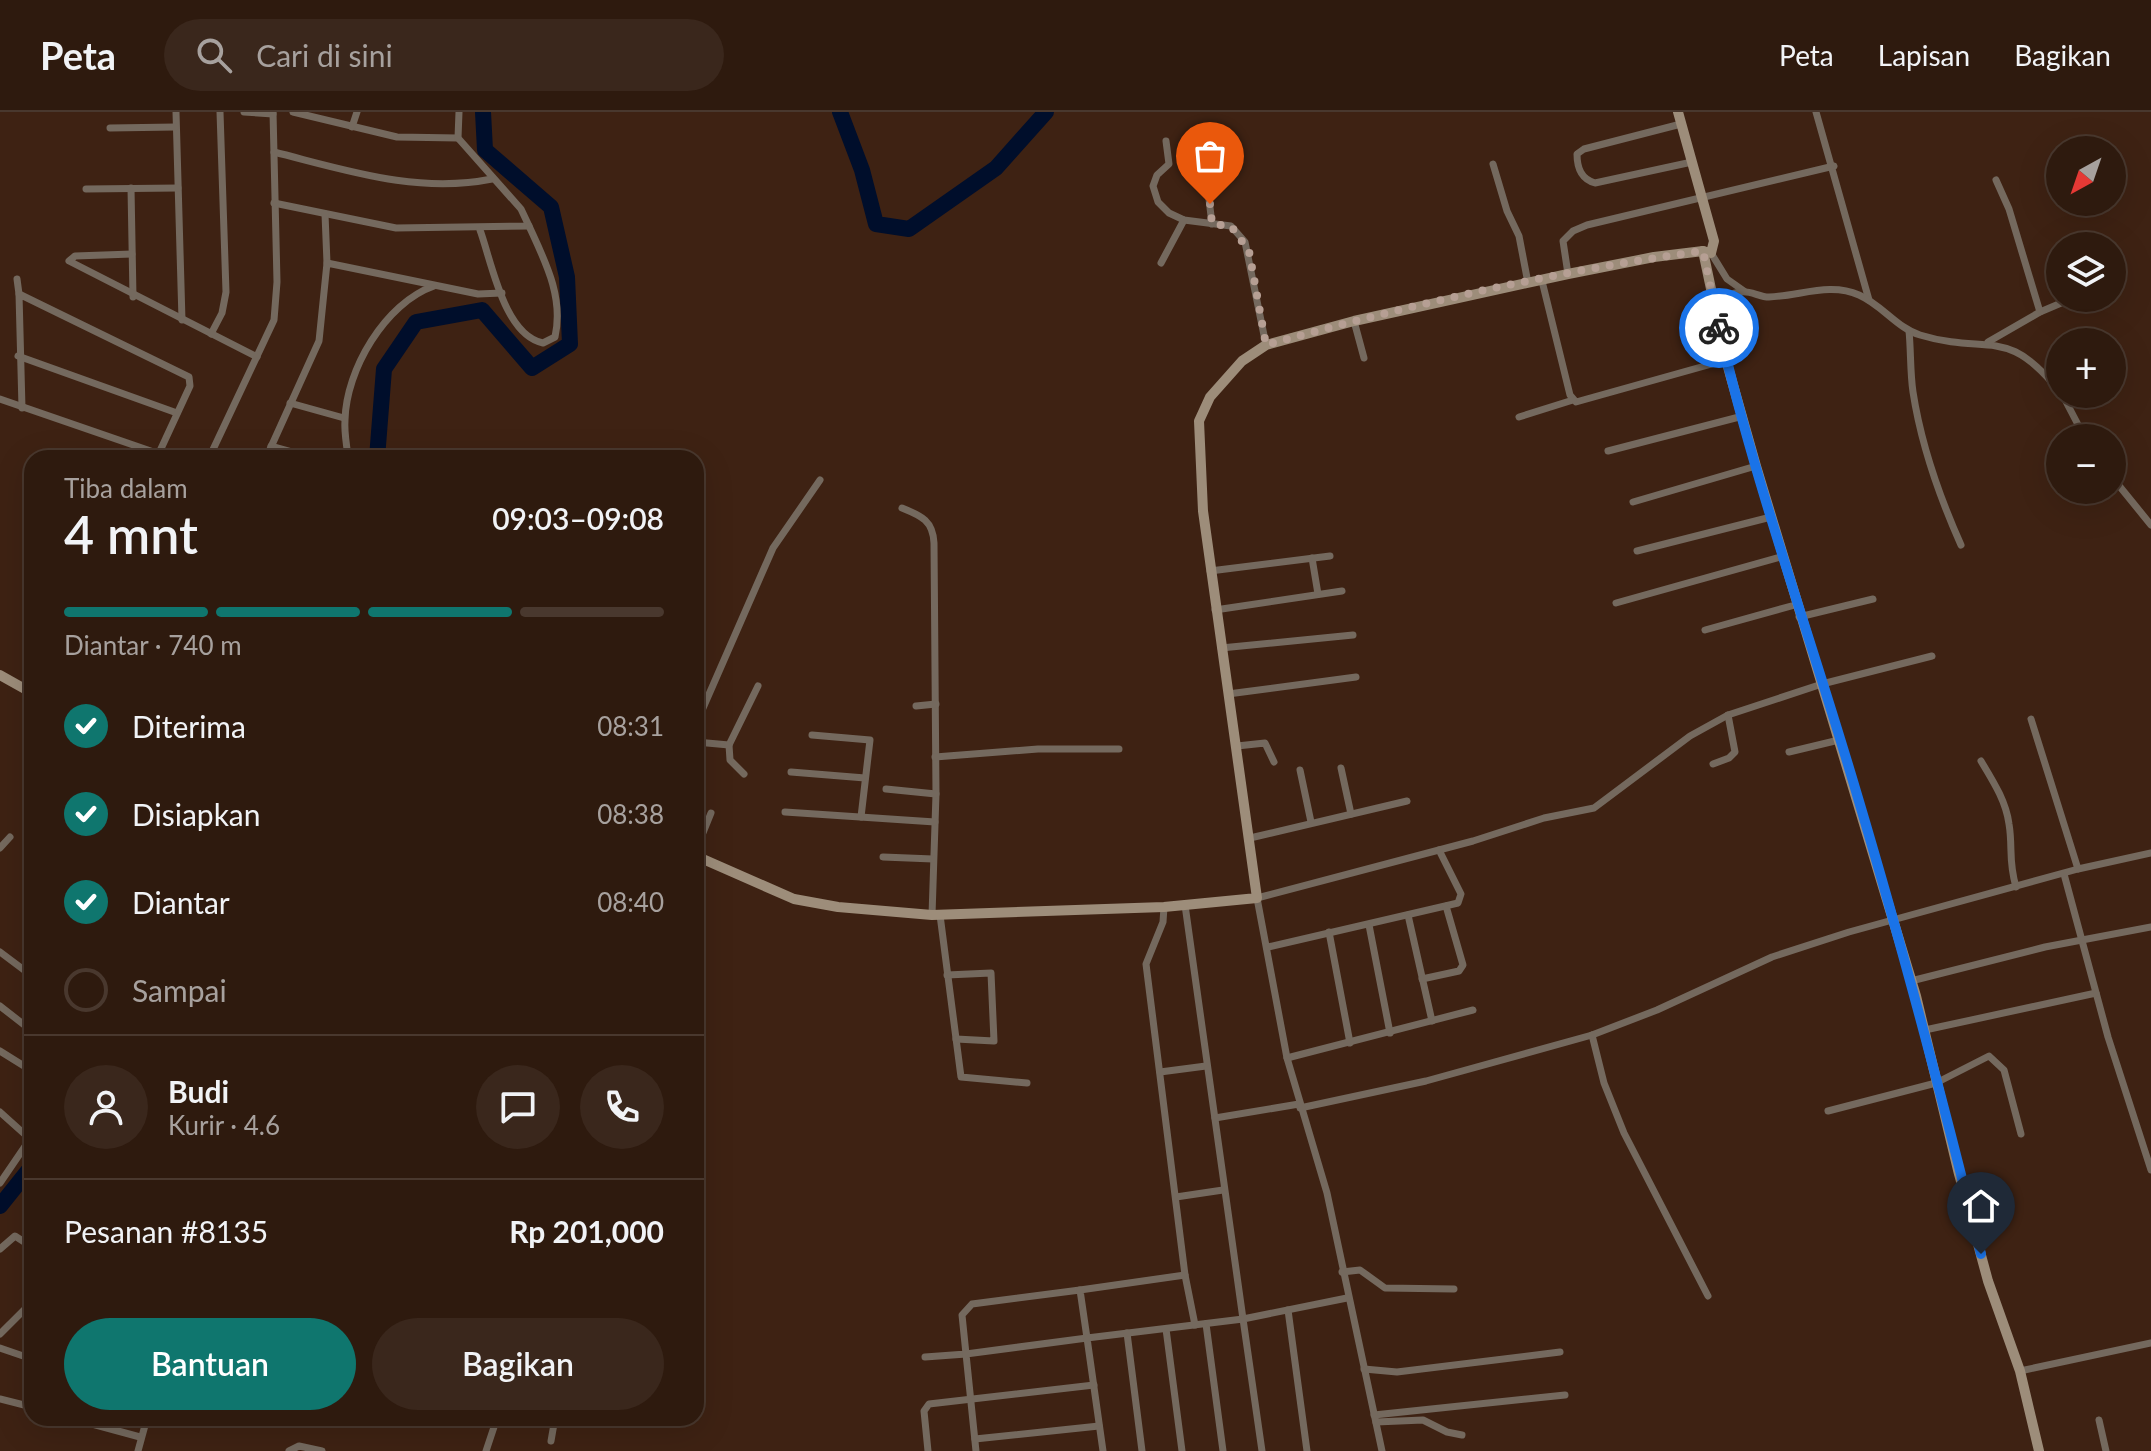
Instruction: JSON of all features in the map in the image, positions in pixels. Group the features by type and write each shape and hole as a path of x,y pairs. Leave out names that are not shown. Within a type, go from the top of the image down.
{"street":[{"path":"176,112 182,320"},
{"path":"211,334 222,313 226,292 220,112"},
{"path":"213,450 272,327 276,310 273,113 244,112"},
{"path":"293,112 397,137 458,138"},
{"path":"352,127 357,112"},
{"path":"459,112 458,138 521,209 529,226 553,283 558,316 555,337 543,343 524,334 510,318 480,230"},
{"path":"1678,112 1714,241 1707,252 1713,306 1726,360 1784,556 1797,611 1911,981 1988,1281 2020,1371 2039,1451"},
{"path":"1816,112 1834,166 1869,300"},
{"path":"1681,124 1584,149 1577,154 1578,166 1585,178 1595,183 1692,162"},
{"path":"110,128 175,127"},
{"path":"1166,141 1169,164 1157,175 1155,196 1169,213 1184,220 1231,226 1249,251 1266,345"},
{"path":"274,152 369,176 429,184 492,179"},
{"path":"1493,164 1507,211 1519,236 1528,283"},
{"path":"1568,274 1562,247 1573,231 1834,166"},
{"path":"1212,224 1208,191 1214,167"},
{"path":"1996,180 2009,209 2040,312"},
{"path":"131,188 133,297"},
{"path":"86,189 178,188"},
{"path":"274,203 396,228 480,230 529,226"},
{"path":"269,450 322,332 327,263 325,214"},
{"path":"1161,263 1184,220"},
{"path":"1382,1451 1327,1193 1287,1058 1257,898 1210,571 1199,421 1210,397 1229,374 1266,345 1354,321 1568,274 1707,252"},
{"path":"1707,252 1727,279 1744,291 1773,297 1840,289 1869,300 1909,331 1951,342 1988,342 2009,347 2027,357 2046,377"},
{"path":"132,254 68,259 74,267 257,357"},
{"path":"327,263 487,295 502,293"},
{"path":"17,279 22,408"},
{"path":"1542,281 1573,400"},
{"path":"347,450 344,418 368,344 404,302 436,285"},
{"path":"1713,306 1730,294 1744,291"},
{"path":"19,294 184,373 191,383 160,450"},
{"path":"1988,342 2046,309"},
{"path":"1354,321 1364,358"},
{"path":"1909,331 1913,390 1922,432 1945,510 1961,545"},
{"path":"18,356 177,413"},
{"path":"1519,417 1573,400 1580,403 1726,360"},
{"path":"0,399 150,450"},
{"path":"290,403 344,418"},
{"path":"1608,451 1743,416"},
{"path":"271,446 285,450"},
{"path":"1633,502 1756,466"},
{"path":"704,704 773,548 820,480"},
{"path":"2126,494 2151,525"},
{"path":"902,508 923,517 933,529 936,704 933,859 936,915 961,1077 1027,1083"},
{"path":"1637,551 1771,517"},
{"path":"1210,571 1330,556"},
{"path":"1616,603 1784,556"},
{"path":"1312,558 1318,594"},
{"path":"1215,610 1342,591"},
{"path":"1705,630 1873,599"},
{"path":"1221,648 1353,635"},
{"path":"704,857 772,891 805,902 936,915 1164,907 1257,898 1439,850 1534,821 1594,808 1690,736 1728,715 1822,684 1932,656"},
{"path":"0,675 24,688"},
{"path":"1228,694 1356,677"},
{"path":"744,774 730,760 729,745 758,686"},
{"path":"916,706 936,704"},
{"path":"1713,764 1735,752 1728,715"},
{"path":"2031,719 2078,869"},
{"path":"812,735 870,740 861,817"},
{"path":"1789,752 1839,740"},
{"path":"704,743 729,745"},
{"path":"1237,746 1265,743 1274,762"},
{"path":"935,757 1038,749 1119,749"},
{"path":"1981,761 2006,810 2010,837 2008,853 2016,887"},
{"path":"1341,768 1351,814"},
{"path":"1300,770 1311,822"},
{"path":"791,772 865,778"},
{"path":"886,789 936,794"},
{"path":"1250,838 1407,801"},
{"path":"785,812 935,822"},
{"path":"704,832 711,813"},
{"path":"0,848 10,837"},
{"path":"1268,947 1458,903 1461,894 1439,850"},
{"path":"1215,1118 1300,1106 1442,1077 1592,1035 1657,1010 1772,957 1892,920 2078,869 2151,853"},
{"path":"883,857 933,859"},
{"path":"2064,874 2096,993 2151,1170"},
{"path":"1185,905 1262,1451"},
{"path":"1422,979 1459,971 1463,965 1446,906"},
{"path":"1164,907 1163,922 1146,964 1185,1275 1195,1325"},
{"path":"1408,915 1432,1021"},
{"path":"1369,925 1390,1033"},
{"path":"1911,981 2151,927"},
{"path":"1329,932 1350,1043"},
{"path":"0,952 24,970"},
{"path":"947,975 991,973 994,1041 956,1039"},
{"path":"1925,1030 2096,993"},
{"path":"1,1008 24,1025"},
{"path":"1287,1058 1473,1010"},
{"path":"1592,1035 1604,1083 1628,1140 1708,1296"},
{"path":"0,1051 24,1066"},
{"path":"1828,1111 1936,1083 1993,1057 2004,1070 2021,1134"},
{"path":"1160,1072 1206,1066"},
{"path":"0,1112 24,1134"},
{"path":"2140,1129 2151,1126"},
{"path":"0,1183 24,1148"},
{"path":"0,1164 9,1172"},
{"path":"1176,1197 1223,1190"},
{"path":"0,1249 15,1236 24,1242"},
{"path":"1342,1272 1360,1270 1385,1288 1454,1289"},
{"path":"976,1451 962,1320 967,1306 1185,1275"},
{"path":"1080,1290 1103,1451"},
{"path":"925,1357 1243,1319 1347,1298"},
{"path":"1288,1310 1307,1451"},
{"path":"0,1334 24,1312"},
{"path":"1206,1324 1223,1451"},
{"path":"1166,1329 1182,1451"},
{"path":"1127,1333 1142,1451"},
{"path":"2020,1371 2151,1343"},
{"path":"0,1348 24,1356"},
{"path":"1364,1369 1397,1372 1560,1352"},
{"path":"928,1451 927,1406 1094,1385"},
{"path":"1375,1418 1565,1395"},
{"path":"0,1399 24,1405"},
{"path":"1375,1418 1423,1420 1462,1435"},
{"path":"2099,1420 2106,1451"},
{"path":"99,1426 140,1437"},
{"path":"138,1451 144,1426"},
{"path":"486,1451 494,1426"},
{"path":"551,1441 554,1426"},
{"path":"975,1439 1099,1426"},
{"path":"289,1451 299,1446 322,1451"}],"waterway":[{"path":"378,450 384,369 416,322 482,310 532,368 570,344 567,277 551,207 485,150 483,112"},
{"path":"840,112 862,170 876,224 909,229 996,168 1046,112"},
{"path":"0,1206 24,1176"}],"way so far":[{"path":"1210,204 1212,224 1231,226 1249,251 1266,345 1354,321 1568,274 1703,251 1719,328"}],"route":[{"path":"1719,328 1795,605 1858,796 1916,996 1981,1254"}]}
